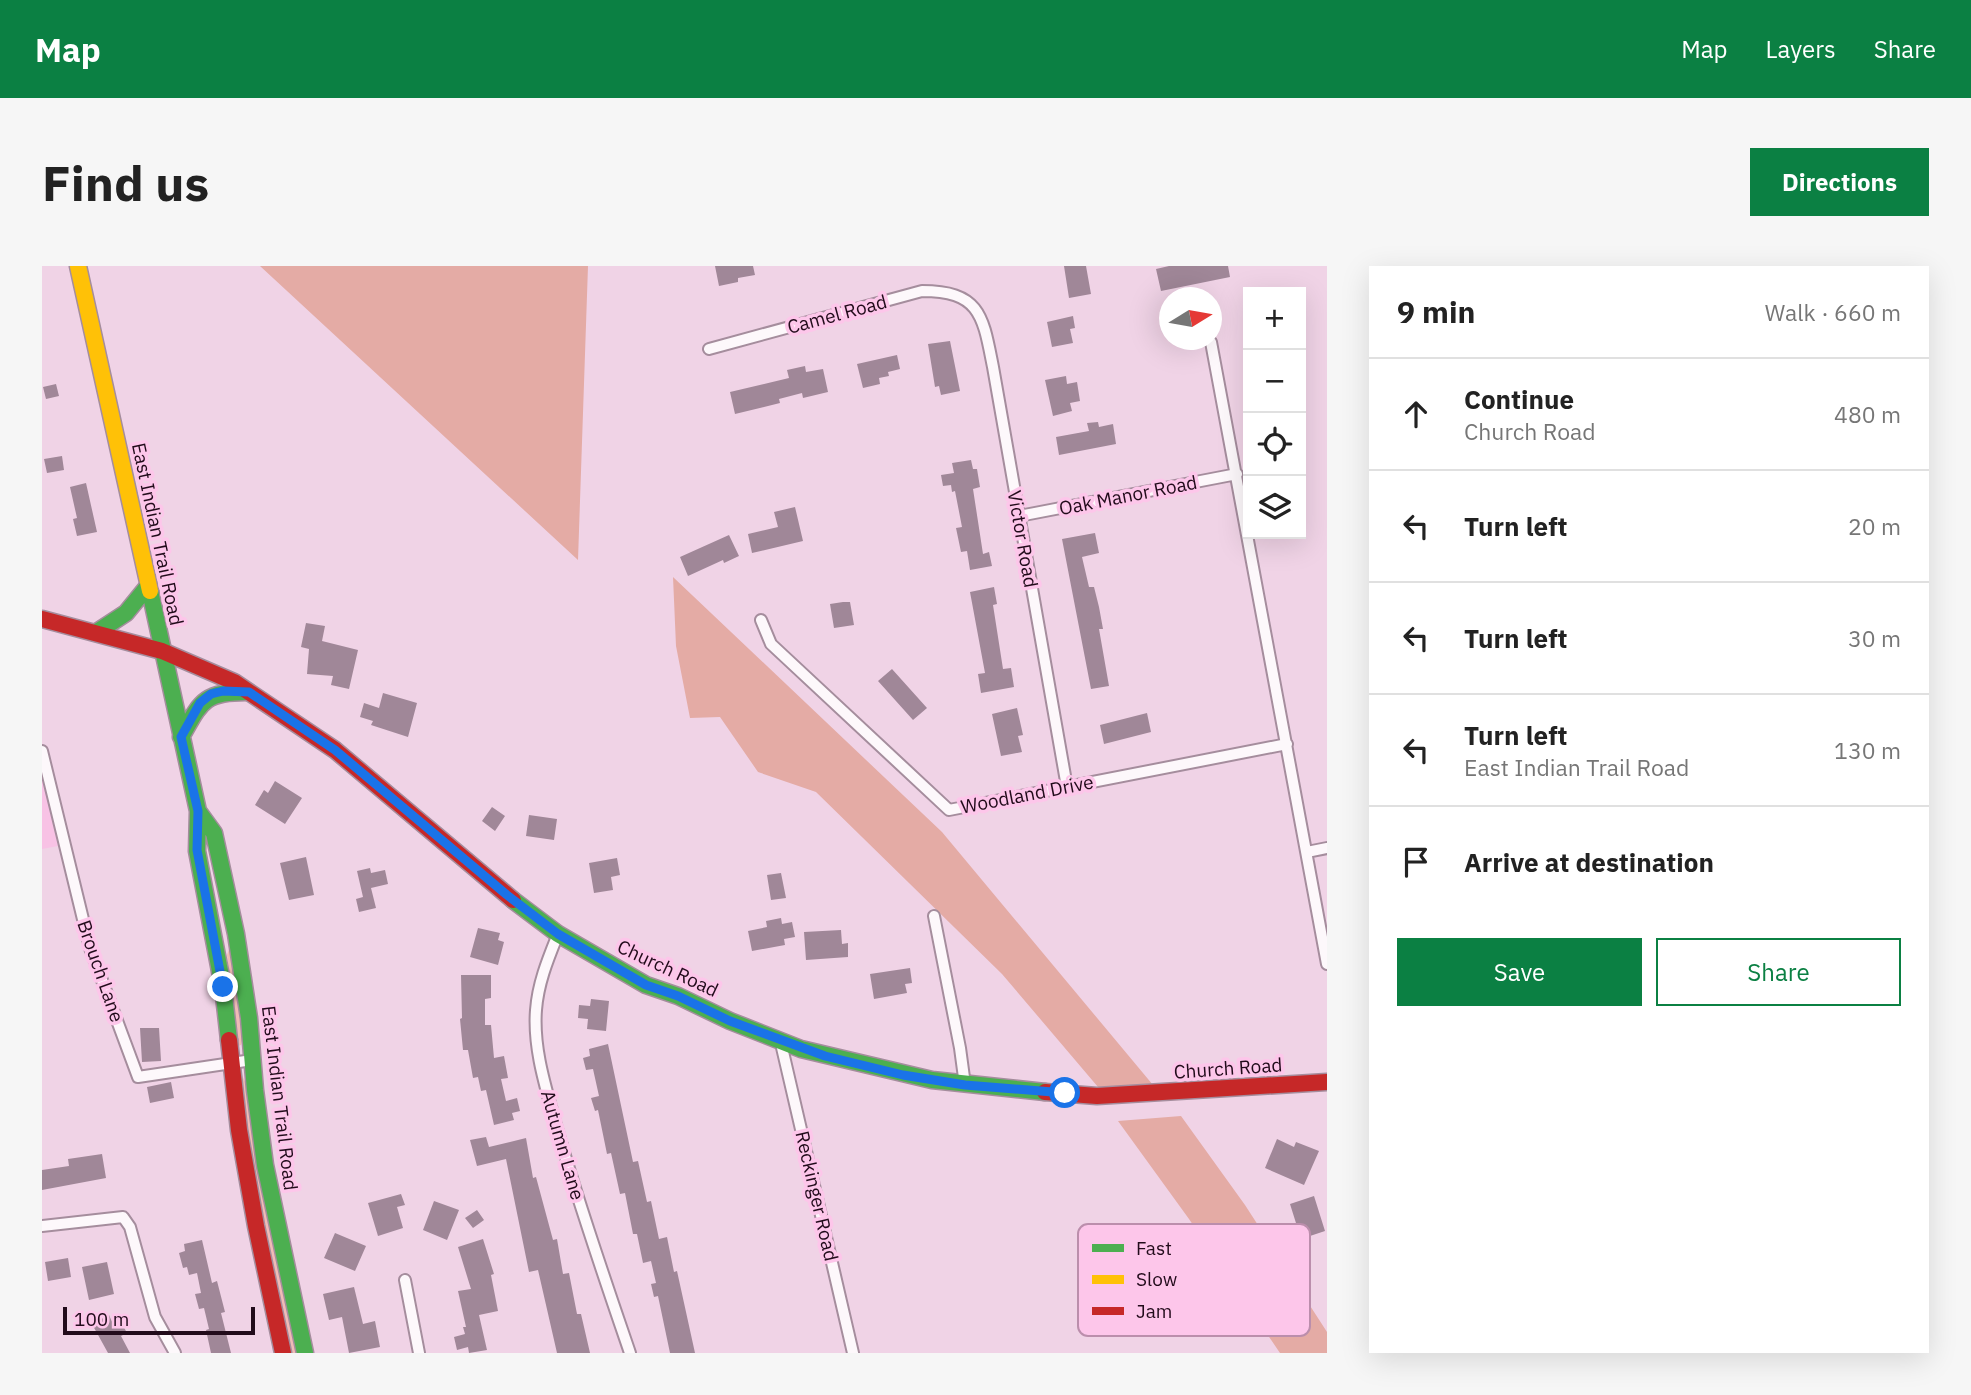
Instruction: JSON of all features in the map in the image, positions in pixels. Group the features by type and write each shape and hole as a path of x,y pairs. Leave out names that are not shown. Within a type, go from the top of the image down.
{"main road":[{"name":"East Indian Trail Road","path":"78,266 198,811 197,850 219,963 239,1130 248,1187 283,1353"},
{"path":"97,632 126,615 148,586"},
{"name":"Church Road","path":"42,619 162,651 234,682 335,750 507,895 558,934 646,985 801,1049 903,1075 965,1085 1097,1096 1327,1082"},
{"path":"181,737 200,703 211,694 223,691 249,692"},
{"name":"East Indian Trail Road","path":"198,811 214,833 228,898 245,986 265,1165 305,1353"}],"street":[{"name":"Camel Road","path":"709,349 922,291 943,291 965,299"},
{"name":"Victor Road","path":"965,299 979,313 986,331 1067,787"},
{"path":"1213,350 1327,964"},
{"name":"Oak Manor Road","path":"1019,516 1237,474"},
{"name":"Woodland Drive","path":"761,620 771,644 949,810 1287,744"},
{"name":"Brouch Lane","path":"42,751 90,948 138,1077 252,1060"},
{"path":"1307,852 1327,848"},
{"path":"934,916 965,1085"},
{"name":"Autumn Lane","path":"558,934 540,981 536,1040 570,1173 630,1353"},
{"name":"Reckinger Road","path":"780,1039 853,1353"},
{"path":"42,1226 122,1217 130,1227 155,1317 175,1353"},
{"path":"405,1280 419,1353"}],"shaded area":[{"path":"260,266 588,266 578,560"},
{"path":"673,577 942,832 1153,1085 1098,1087 1002,974 816,792 758,772 720,717 690,718 676,646"},
{"path":"42,775 58,846 42,849"},
{"path":"229,949 243,1036 241,1045 238,1046 227,955"},
{"path":"242,1075 247,1086 260,1185 297,1353 292,1353 250,1154"},
{"path":"1181,1116 1257,1224 1192,1224 1118,1121"},
{"path":"1310,1306 1327,1332 1327,1353 1280,1353 1268,1336 1310,1336"}],"building":[{"path":"715,266 753,266 755,275 719,286"},
{"path":"1064,266 1086,266 1091,294 1069,298"},
{"path":"1169,266 1228,266 1230,277 1181,287 1160,287 1156,269"},
{"path":"1073,316 1075,328 1070,329 1073,343 1052,347 1047,322"},
{"path":"950,341 960,391 941,395 939,386 935,387 928,344"},
{"path":"897,355 900,369 888,372 889,376 879,378 880,384 863,388 857,364"},
{"path":"805,366 806,372 823,369 828,392 803,398 802,393 779,399 780,403 735,414 730,392 789,378 787,370"},
{"path":"1066,376 1067,384 1077,382 1080,401 1070,403 1072,411 1053,416 1045,380"},
{"path":"56,384 59,396 46,399 43,387"},
{"path":"1098,422 1099,427 1113,424 1116,444 1059,455 1056,437 1089,431 1087,423"},
{"path":"62,456 64,470 47,473 44,459"},
{"path":"971,460 973,469 977,469 980,487 973,489 983,554 989,552 992,566 970,570 967,551 961,552 956,528 962,527 955,491 952,492 951,485 943,486 941,475 954,473 952,463"},
{"path":"86,483 97,532 77,536 73,519 77,518 70,487"},
{"path":"795,507 803,541 752,553 748,534 778,527 774,512"},
{"path":"1095,533 1099,553 1082,557 1089,587 1094,587 1099,607 1103,629 1099,629 1109,686 1091,689 1062,539"},
{"path":"729,535 739,556 724,563 723,560 688,576 680,557"},
{"path":"994,587 997,604 993,605 1003,669 1011,668 1014,687 981,693 978,674 985,673 970,592"},
{"path":"850,602 854,625 834,628 830,604"},
{"path":"306,623 325,626 322,641 358,650 349,689 331,685 333,676 307,674 309,649 301,647"},
{"path":"892,669 927,708 913,720 878,681"},
{"path":"383,693 417,703 408,737 371,725 373,721 360,717 364,703 379,708"},
{"path":"1017,708 1023,735 1018,736 1022,752 1001,756 992,714"},
{"path":"1147,713 1151,732 1104,744 1100,725"},
{"path":"275,781 302,798 285,824 255,805 264,790 268,793"},
{"path":"492,807 505,816 495,831 482,821"},
{"path":"529,815 557,819 554,840 526,836"},
{"path":"306,857 314,895 289,900 280,863"},
{"path":"617,858 620,875 611,877 613,890 594,893 589,863"},
{"path":"370,868 371,873 385,870 388,884 371,888 376,908 359,912 356,899 363,897 357,871"},
{"path":"781,873 786,898 771,900 767,875"},
{"path":"781,918 782,924 792,922 795,937 784,939 785,945 752,951 748,931 767,927 766,921"},
{"path":"478,928 500,933 498,940 504,942 498,965 470,957"},
{"path":"841,930 842,944 848,943 848,957 806,960 804,932"},
{"path":"910,968 912,983 905,984 907,993 874,999 870,974"},
{"path":"461,975 491,975 491,998 485,999 485,1025 491,1025 494,1058 504,1056 508,1078 501,1079 506,1101 517,1098 520,1111 512,1113 514,1120 494,1125 486,1090 481,1091 478,1077 473,1078 468,1050 463,1050 460,1019"},
{"path":"591,999 609,1001 606,1031 587,1029 588,1019 578,1018 579,1005 590,1006"},
{"path":"140,1028 159,1028 161,1061 142,1062"},
{"path":"608,1044 633,1162 638,1161 647,1202 651,1201 659,1239 667,1237 695,1353 670,1353 658,1296 654,1297 651,1284 656,1283 651,1261 643,1263 637,1234 633,1234 625,1193 620,1194 611,1153 607,1154 598,1110 595,1111 591,1098 599,1096 593,1069 586,1070 583,1058 590,1056 589,1049"},
{"path":"171,1082 174,1098 150,1103 147,1087"},
{"path":"486,1137 489,1147 526,1138 533,1178 536,1177 553,1240 557,1239 563,1274 569,1273 577,1314 581,1314 590,1353 557,1353 538,1270 529,1272 506,1159 477,1166 470,1140"},
{"path":"1277,1139 1294,1147 1296,1142 1319,1151 1304,1185 1265,1168"},
{"path":"102,1154 106,1178 42,1190 42,1170 69,1166 68,1159"},
{"path":"401,1194 405,1205 397,1207 403,1228 378,1236 368,1203"},
{"path":"1314,1196 1325,1231 1310,1236 1310,1224 1296,1224 1290,1204"},
{"path":"434,1201 459,1210 447,1240 423,1230"},
{"path":"477,1210 484,1220 473,1228 465,1218"},
{"path":"335,1233 366,1246 355,1271 324,1258"},
{"path":"483,1239 494,1274 491,1275 498,1311 479,1315 487,1350 469,1353 468,1347 457,1350 454,1337 465,1334 463,1327 466,1327 458,1291 471,1289 458,1247"},
{"path":"202,1240 212,1283 217,1281 225,1312 221,1313 231,1353 211,1353 204,1308 199,1309 195,1294 201,1293 197,1273 189,1275 187,1267 183,1268 179,1253 185,1251 184,1244"},
{"path":"68,1258 71,1277 48,1281 45,1262"},
{"path":"107,1262 114,1294 89,1300 82,1267"},
{"path":"354,1287 363,1324 375,1321 380,1347 349,1353 342,1317 329,1320 323,1294"},
{"path":"109,1315 113,1324 120,1320 127,1333 121,1336 130,1353 108,1353 92,1324"}],"traffic: fast":[{"path":"97,632 126,613 148,586"},
{"path":"150,591 198,811 197,851 223,987 229,1040"},
{"path":"181,737 205,701 221,694 246,692"},
{"path":"198,811 214,833 236,934 249,1018 265,1165 305,1353"},
{"path":"513,900 558,934 646,985 801,1049 932,1080 1045,1092"}],"traffic: slow":[{"path":"78,266 150,591"}],"traffic: jam":[{"path":"42,619 162,651 234,682 335,750 513,900"},
{"path":"229,1040 239,1130 283,1353"},
{"path":"1045,1092 1097,1096 1327,1082"}],"route":[{"path":"223,987 197,850 198,811 181,737 200,703 211,694 223,691 249,692 335,750 507,895 558,934 646,985 678,996 730,1021 825,1056 903,1075 965,1085 1065,1093"}]}
